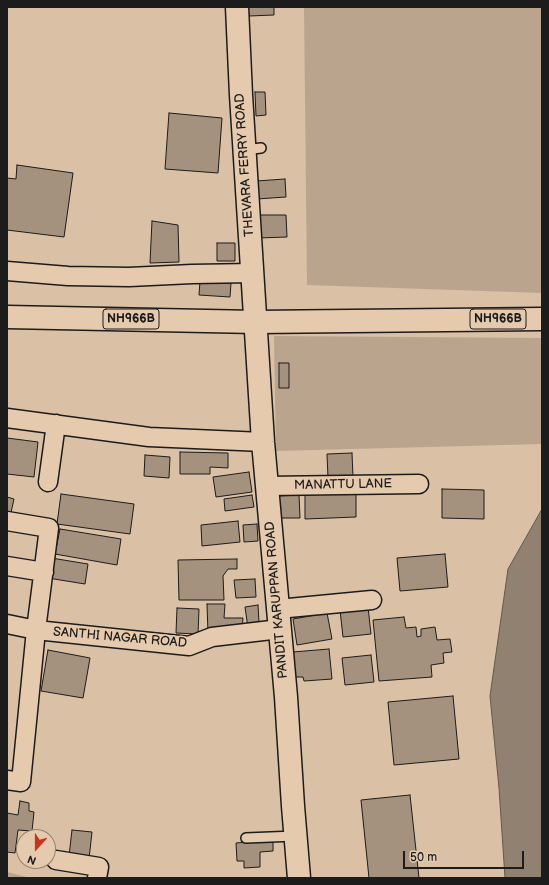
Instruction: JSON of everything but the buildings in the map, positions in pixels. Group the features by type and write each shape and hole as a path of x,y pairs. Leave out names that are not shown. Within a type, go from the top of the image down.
{"main road":[{"name":"THEVARA FERRY ROAD","path":"237,7 252,149 253,273 256,322"},
{"name":"NH966B","path":"7,318 256,322 542,319"},
{"name":"PANDIT KARUPPAN ROAD","path":"256,322 263,442 279,619 299,878"}],"street":[{"path":"7,270 68,276 129,277 253,273"},
{"path":"7,418 149,437 263,442"},
{"path":"48,482 56,424"},
{"name":"MANATTU LANE","path":"267,486 419,484"},
{"path":"7,521 50,528 36,630 21,782 7,780"},
{"path":"7,566 44,572"},
{"name":"SANTHI NAGAR ROAD","path":"7,624 36,630 189,646 212,637 279,619 372,600"},
{"path":"56,860 99,867 97,878"}],"lane":[{"path":"246,838 295,836"}],"shaded area":[{"path":"304,7 542,7 542,293 307,285"},
{"path":"274,336 542,338 542,444 276,451"},
{"path":"542,509 542,878 505,878 499,788 490,696 508,569"},
{"path":"7,872 31,878 7,878"}]}
